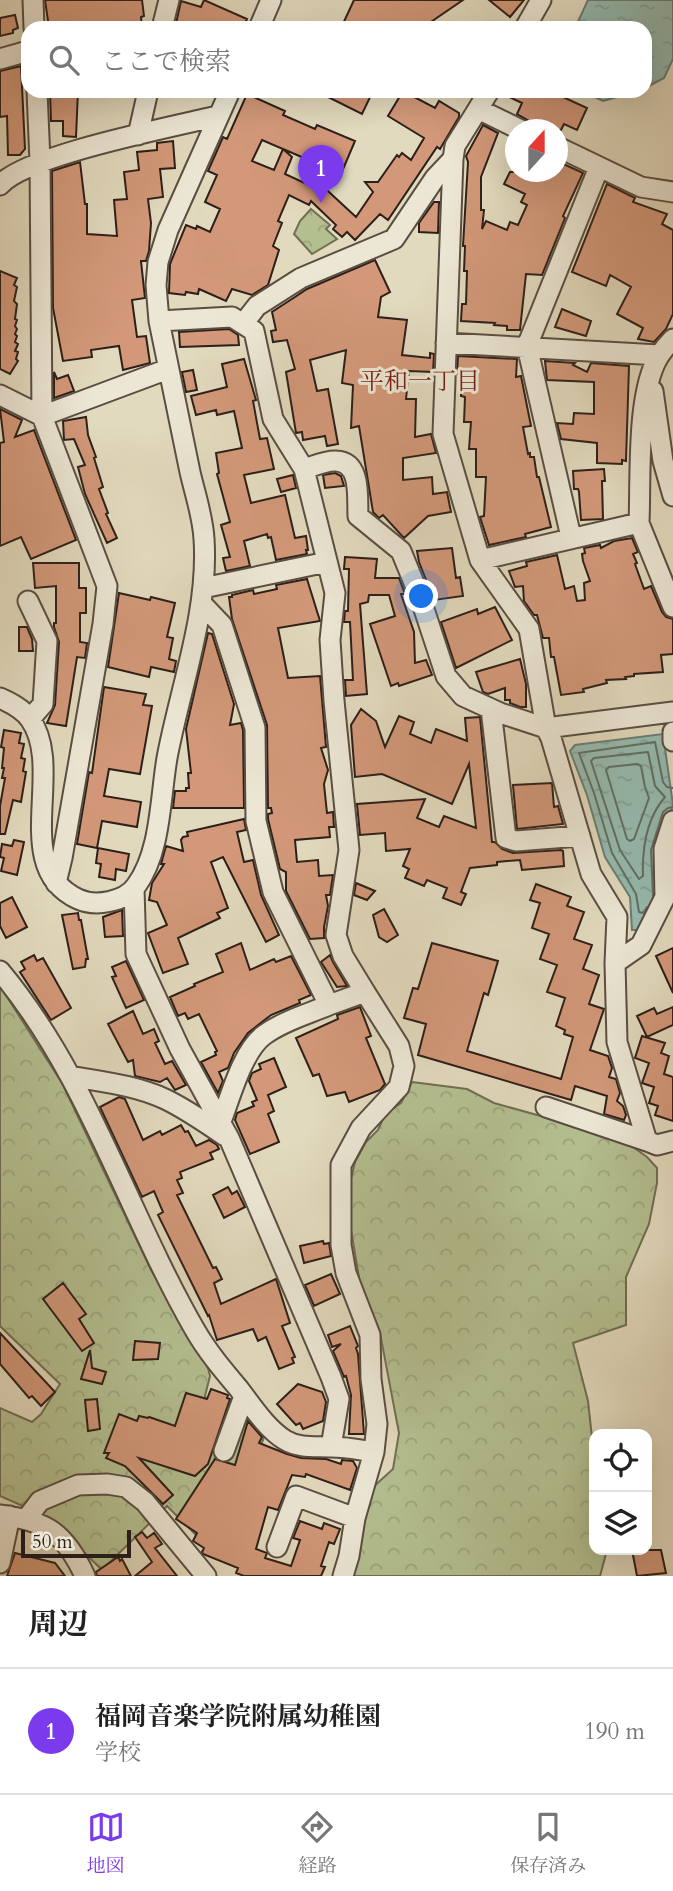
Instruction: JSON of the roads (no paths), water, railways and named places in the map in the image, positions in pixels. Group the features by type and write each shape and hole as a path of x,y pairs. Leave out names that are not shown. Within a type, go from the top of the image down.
{"street":[{"path":"33,0 34,21"},
{"path":"164,21 169,0"},
{"path":"262,21 271,0"},
{"path":"529,21 541,0"},
{"path":"0,59 21,53"},
{"path":"37,98 42,416 107,586 103,624 56,883"},
{"path":"138,135 146,98"},
{"path":"0,698 16,706 30,719 42,751 41,831 45,864 56,883 78,899 98,903 118,898 134,889 147,868 155,836 167,758 202,595 204,538 159,321 156,285 158,262 168,230 226,98"},
{"path":"485,98 455,146 453,159 443,434 480,560 529,629 546,728 591,874 617,917 617,1042 648,1141"},
{"path":"478,109 505,122"},
{"path":"0,185 4,180 40,162 217,116"},
{"path":"568,152 641,187 673,192"},
{"path":"243,324 257,306 301,278 394,239 435,178 453,159"},
{"path":"571,537 527,346 599,167"},
{"path":"159,321 232,317 254,331 273,419 304,469 335,593 330,640 349,850 336,935 343,956 399,1046 404,1066 400,1087 360,1129 341,1165 341,1245 346,1273 370,1335 371,1379 377,1423 374,1452 355,1518 343,1576"},
{"path":"673,339 659,355 644,398 639,523 673,607"},
{"path":"446,343 659,355"},
{"path":"0,395 42,416 168,369"},
{"path":"651,373 663,461 673,496"},
{"path":"304,469 336,460 349,464 356,474 358,516 401,551 421,600 446,676 463,696 546,728 673,712"},
{"path":"480,560 639,523"},
{"path":"202,595 327,562"},
{"path":"202,595 222,625 255,728 256,821 273,892 329,1005"},
{"path":"28,601 47,641 43,704 30,719"},
{"path":"491,709 506,838 516,841 580,836"},
{"path":"673,732 673,741"},
{"path":"615,963 640,945 666,897 664,849 673,821"},
{"path":"134,889 136,954 180,1049 225,1131 305,1313 339,1399 331,1447"},
{"path":"0,971 17,992 70,1076 195,1331 244,1396 285,1440 310,1447 374,1452"},
{"path":"225,1131 248,1053 262,1036 285,1023 365,992"},
{"path":"70,1076 130,1087 162,1098 225,1131"},
{"path":"546,1107 657,1144 673,1141"},
{"path":"224,1451 244,1396"},
{"path":"0,1563 12,1516 78,1485 107,1484 126,1487 145,1502 206,1576"},
{"path":"277,1547 296,1496 355,1518"},
{"path":"12,1516 58,1534 74,1553 85,1576"}],"water":[{"path":"588,0 673,0 673,59 664,78 652,84 652,21 578,21"},
{"path":"663,734 673,805 658,850 660,899 643,930 632,930 630,897 605,857 587,795 570,751 575,745"}],"place":[{"name":"福岡音楽学院附属幼稚園","path":"321,203"}],"district":[{"name":"平和一丁目","path":"420,381"}]}
